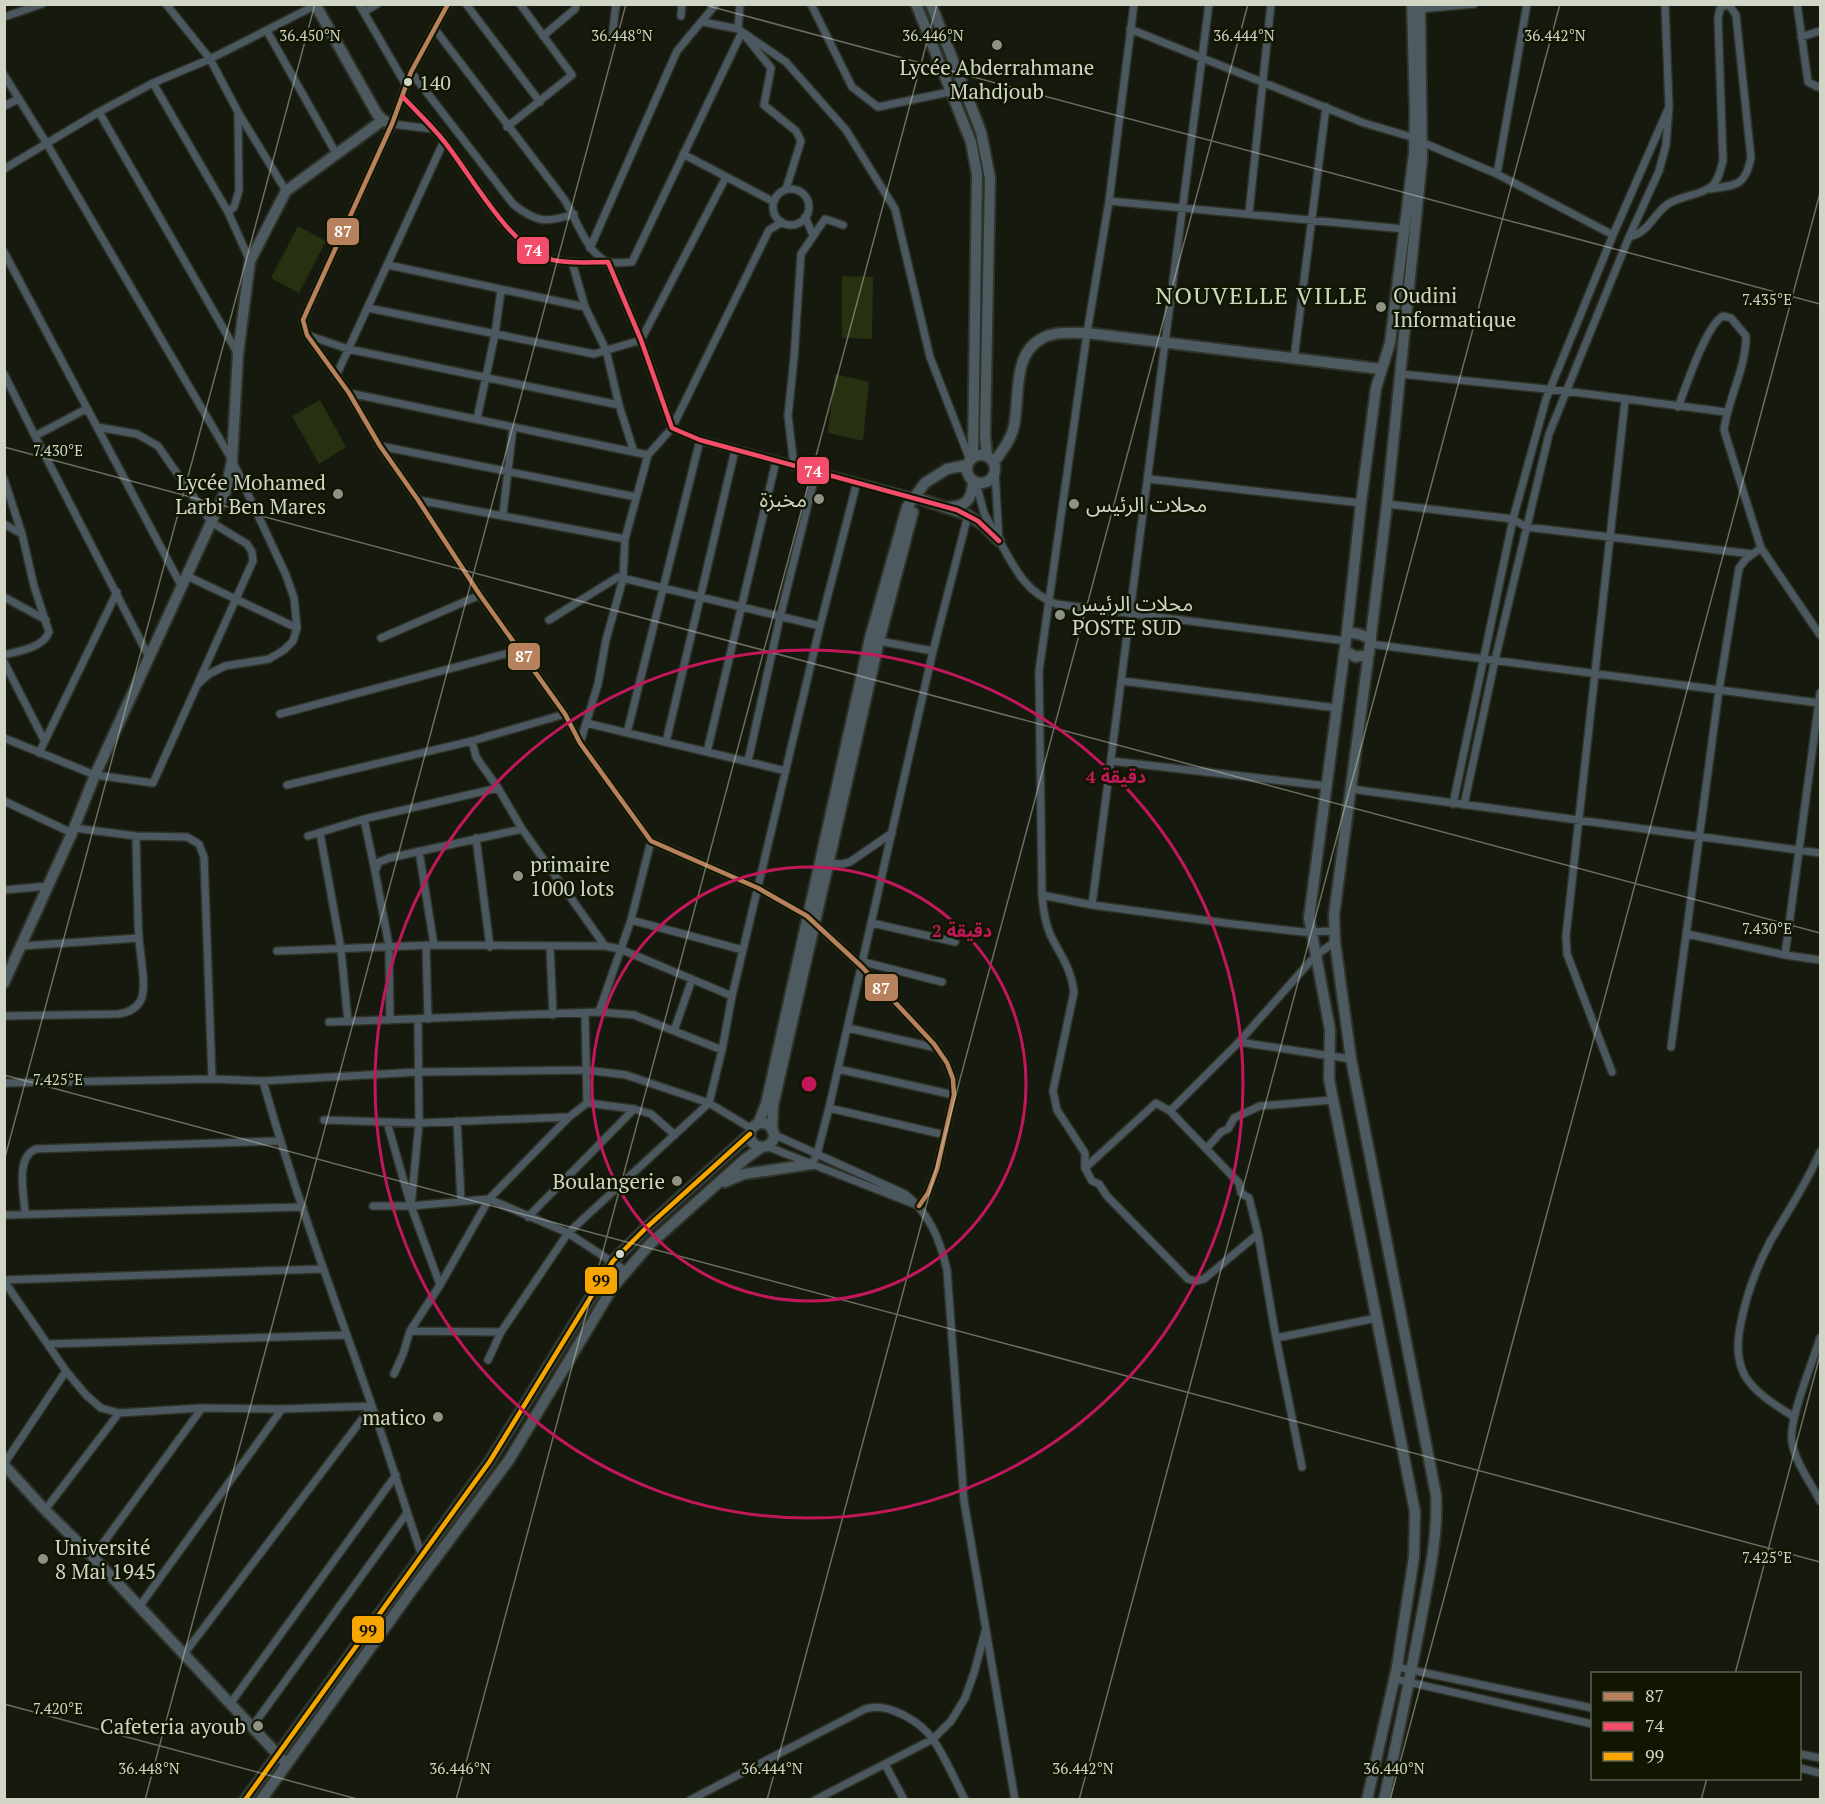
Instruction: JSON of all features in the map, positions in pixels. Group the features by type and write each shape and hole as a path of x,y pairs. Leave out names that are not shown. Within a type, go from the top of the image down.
{"street":[{"path":"4,17 42,4"},
{"path":"166,4 210,58 238,112 285,191"},
{"path":"377,4 362,8 406,85"},
{"path":"448,4 411,72 403,97 387,122 303,320 307,335 349,393 380,446 480,595 565,714 580,743 651,841 758,888 812,920 863,964 937,1048 947,1063 953,1079 954,1095 933,1182 919,1206"},
{"path":"466,4 540,102"},
{"path":"507,127 572,75 520,4"},
{"path":"612,38 616,4"},
{"path":"681,16 682,4"},
{"path":"590,248 677,51 716,4"},
{"path":"403,97 444,141 494,212 537,253 553,260 572,262 632,262 740,31 740,4"},
{"path":"811,4 852,87 878,108 965,88"},
{"path":"916,4 971,142 977,174 970,461 967,471 975,482 984,513 999,541 1025,584 1036,594 1049,602 1071,608 1346,641 1359,634 1370,646 1483,658 1819,703"},
{"path":"931,4 981,132 990,178 985,435 992,463 999,541"},
{"path":"1134,4 1109,201 1087,333 1039,671 1042,895 1049,932 1067,963 1074,992 1053,1091 1054,1101 1057,1110 1085,1154 1085,1168 1092,1181 1099,1184 1107,1196 1188,1280 1204,1279 1258,1234"},
{"path":"1092,905 1209,4"},
{"path":"1249,213 1271,4"},
{"path":"1384,1800 1410,1682 1432,1557 1437,1513 1434,1480 1351,1059 1334,915 1370,646 1401,376 1419,140 1417,6 1474,4"},
{"path":"1497,174 1527,4"},
{"path":"1464,806 1495,660 1549,434 1629,237 1659,171 1666,145 1669,107 1665,4"},
{"path":"1797,4 1808,82 1818,87 1821,86"},
{"path":"4,169 99,112 153,83 267,31 315,5 371,104 387,122 433,129"},
{"path":"1629,237 1640,234 1661,209 1671,202 1741,181 1747,175 1750,158 1736,15 1729,5 1720,9 1718,18 1723,161 1718,180 1710,189"},
{"path":"543,36 574,6"},
{"path":"703,22 740,31 786,62 846,130 895,209 930,357 970,461"},
{"path":"435,28 574,214 590,248 608,262 641,340 672,428 700,440 946,507 968,515 983,525 999,541"},
{"path":"1130,29 1364,123 1419,140 1497,174 1613,234"},
{"path":"267,31 337,155"},
{"path":"740,31 771,68 764,105 796,131 801,141 786,189"},
{"path":"1801,37 1821,31"},
{"path":"411,72 513,204 537,220 551,222 574,214"},
{"path":"4,75 47,144 232,460 286,575 294,598 297,628 293,640 278,656 258,662 225,666 209,674 198,684"},
{"path":"153,83 228,212 250,261"},
{"path":"4,106 19,99"},
{"path":"1294,359 1326,107"},
{"path":"1453,804 1513,519 1549,390 1613,234 1669,107"},
{"path":"99,112 238,354"},
{"path":"228,212 234,207 239,191 238,112"},
{"path":"4,982 73,831 95,775 226,490 232,460 238,354 250,261 285,191 387,122"},
{"path":"1367,1800 1396,1673 1414,1557 1415,1512 1329,1079 1330,1030 1309,918 1346,641 1361,503 1381,370 1390,343 1404,229 1419,140"},
{"path":"336,376 444,141"},
{"path":"683,154 774,202"},
{"path":"368,308 594,354 641,340 726,177"},
{"path":"786,189 793,189 805,195 809,206 805,218 794,224 782,222 775,214 774,202 786,189"},
{"path":"1109,201 1404,229"},
{"path":"805,218 813,235"},
{"path":"794,466 788,416 801,254 825,219 843,225"},
{"path":"580,743 598,684 606,640 623,579 625,539 648,455 672,428 769,230 782,222"},
{"path":"4,252 97,428 184,581 236,600 297,628"},
{"path":"572,262 585,307 606,350 634,452"},
{"path":"388,265 585,307"},
{"path":"477,419 495,334 501,290"},
{"path":"1678,407 1709,332 1718,319 1723,316 1731,318 1746,336 1746,348 1739,379 1726,412 1724,430 1761,548 1821,634"},
{"path":"975,482 988,482 992,463 1010,439 1016,415 1020,371 1027,354 1041,338 1054,334 1087,333 1381,370 1394,363 1401,376"},
{"path":"307,335 348,349 620,405"},
{"path":"1381,370 1388,386 1401,376 1565,391 1726,412"},
{"path":"4,374 149,657"},
{"path":"349,393 648,455"},
{"path":"1612,1072 1567,954 1566,936 1625,400"},
{"path":"35,436 87,409"},
{"path":"503,514 513,427"},
{"path":"4,738 95,775 153,783 253,561 252,552 247,544 211,522 158,446 137,434 97,428"},
{"path":"627,733 700,440"},
{"path":"380,446 636,497"},
{"path":"666,742 735,450"},
{"path":"261,1800 427,1569 509,1460 602,1303 626,1271 651,1244 717,1185 772,1141 773,1106 870,638 907,507 925,483 947,469 982,454 992,463"},
{"path":"707,752 776,461"},
{"path":"748,761 780,617 816,472"},
{"path":"4,479 49,632 43,642 4,656"},
{"path":"1149,479 1361,503"},
{"path":"488,1360 501,1332 568,1233 709,1103 732,996 820,626 857,482"},
{"path":"946,507 964,505 972,494 975,482"},
{"path":"245,1800 490,1461 614,1261 640,1233 753,1129 766,1104 812,920 829,863 879,640 914,508 914,497"},
{"path":"418,500 503,514 625,539"},
{"path":"1387,504 1513,519 1526,527 1752,554"},
{"path":"815,1159 863,964 933,651 968,515"},
{"path":"4,524 22,534"},
{"path":"1671,1047 1719,690 1739,568 1746,559 1761,548"},
{"path":"549,620 618,577 820,626"},
{"path":"39,753 117,592"},
{"path":"381,638 480,595"},
{"path":"4,597 46,620"},
{"path":"879,640 933,651"},
{"path":"1346,641 1356,657 1370,646"},
{"path":"280,714 520,650"},
{"path":"4,662 44,740"},
{"path":"1122,681 1337,708"},
{"path":"1785,955 1821,693"},
{"path":"287,785 472,741 565,714"},
{"path":"586,723 786,771"},
{"path":"472,741 476,757 498,788 522,829 605,946"},
{"path":"1112,761 1327,786"},
{"path":"308,836 363,819 498,788"},
{"path":"1351,789 1821,853"},
{"path":"6,804 73,831 187,837 199,844 203,853 212,1079"},
{"path":"363,819 388,946 390,1020"},
{"path":"375,871 379,862 522,829"},
{"path":"320,832 341,950 348,1022"},
{"path":"829,863 850,862 892,833"},
{"path":"4,1016 118,1014 137,1006 143,993 136,836"},
{"path":"476,838 490,947"},
{"path":"599,1012 631,920 651,841"},
{"path":"419,851 434,945"},
{"path":"4,890 48,886"},
{"path":"1042,895 1092,905 1311,932 1335,937"},
{"path":"631,920 743,950"},
{"path":"872,923 955,942"},
{"path":"1687,934 1785,955 1821,960"},
{"path":"1170,1111 1239,1042 1316,955 1335,937"},
{"path":"22,946 139,938"},
{"path":"277,951 426,945 605,946 620,949 732,996"},
{"path":"426,945 428,1019"},
{"path":"550,946 552,1014"},
{"path":"863,964 942,982"},
{"path":"674,1031 692,979"},
{"path":"329,1022 599,1012 634,1015 722,1050"},
{"path":"585,1013 587,1103"},
{"path":"411,1206 419,1122 418,1019"},
{"path":"848,1028 937,1048"},
{"path":"1239,1042 1351,1059"},
{"path":"838,1069 954,1095"},
{"path":"4,1083 212,1079 263,1081 418,1072 586,1070 626,1076 709,1103 753,1129"},
{"path":"263,1081 322,1269 372,1406 427,1569"},
{"path":"1206,1149 1221,1132 1228,1129 1234,1118 1260,1106 1333,1100"},
{"path":"394,1374 410,1331 440,1285 489,1198 569,1117 587,1103 634,1109 651,1114 675,1135"},
{"path":"1085,1168 1156,1103 1170,1111 1239,1183 1241,1193 1249,1198 1258,1234 1302,1467"},
{"path":"829,1108 945,1135"},
{"path":"528,1217 634,1109"},
{"path":"324,1120 419,1122 569,1117"},
{"path":"457,1121 461,1202"},
{"path":"387,1122 411,1206 440,1285"},
{"path":"753,1129 766,1124 773,1132 815,1159 919,1206 936,1233 947,1270 962,1479 1015,1800"},
{"path":"753,1129 754,1145 815,1159"},
{"path":"25,1213 23,1163 27,1154 36,1149 280,1141"},
{"path":"1794,1417 1753,1387 1741,1366 1738,1343 1744,1306 1755,1273 1821,1152"},
{"path":"717,1185 744,1174 815,1159"},
{"path":"373,1206 411,1206 489,1198 568,1233 626,1271"},
{"path":"4,1215 303,1207"},
{"path":"4,1280 322,1269"},
{"path":"4,1280 66,1371 101,1408 119,1413 202,1408 282,1409 372,1406"},
{"path":"1276,1338 1377,1318"},
{"path":"410,1331 501,1332"},
{"path":"49,1344 346,1335"},
{"path":"1821,1338 1794,1417 1791,1433 1794,1451 1821,1501"},
{"path":"66,1371 4,1465 287,1764"},
{"path":"184,1654 372,1406"},
{"path":"93,1557 202,1408"},
{"path":"139,1606 282,1409"},
{"path":"45,1510 119,1413"},
{"path":"230,1704 396,1475"},
{"path":"1415,1512 1437,1513"},
{"path":"252,1726 407,1513"},
{"path":"815,1800 933,1739 951,1721 965,1698 985,1629"},
{"path":"1396,1673 1412,1670 1591,1708"},
{"path":"1396,1673 1410,1682 1591,1724"},
{"path":"690,1800 870,1707 884,1707 900,1713 933,1739 965,1800"},
{"path":"1801,1754 1821,1758"},
{"path":"885,1764 904,1800"},
{"path":"1801,1768 1821,1773"}],"green space":[{"path":"298,226 326,241 299,293 271,278"},
{"path":"842,276 873,277 872,339 842,338"},
{"path":"835,374 869,382 863,441 828,433"},
{"path":"320,400 346,447 319,464 292,416"}],"transit line":[{"name":"87","path":"448,4 411,72 392,124 303,320 307,335 349,393 380,446 480,595 565,714 580,743 651,841 758,888 807,916 862,967 934,1044 947,1063 953,1079 954,1095 937,1169 928,1193 919,1206"},
{"name":"74","path":"403,97 443,140 492,209 521,241 537,253 553,260 608,262 641,340 672,428 700,440 957,510 978,521 999,541"},
{"name":"99","path":"245,1800 490,1461 613,1261 750,1134"}],"place":[{"name":"Lycée Abderrahmane Mahdjoub","path":"997,45"},
{"name":"140","path":"408,82"},
{"name":"Oudini Informatique","path":"1381,307"},
{"name":"Lycée Mohamed Larbi Ben Mares","path":"338,494"},
{"name":"مخبزة","path":"819,499"},
{"name":"محلات الرئيس","path":"1074,504"},
{"name":"محلات الرئيس POSTE SUD","path":"1060,615"},
{"name":"primaire 1000 lots","path":"518,876"},
{"name":"Boulangerie","path":"677,1181"},
{"name":"matico","path":"438,1417"},
{"name":"Université 8 Mai 1945","path":"43,1559"},
{"name":"Cafeteria ayoub","path":"258,1726"}],"district":[{"name":"NOUVELLE VILLE","path":"1262,295"}]}
